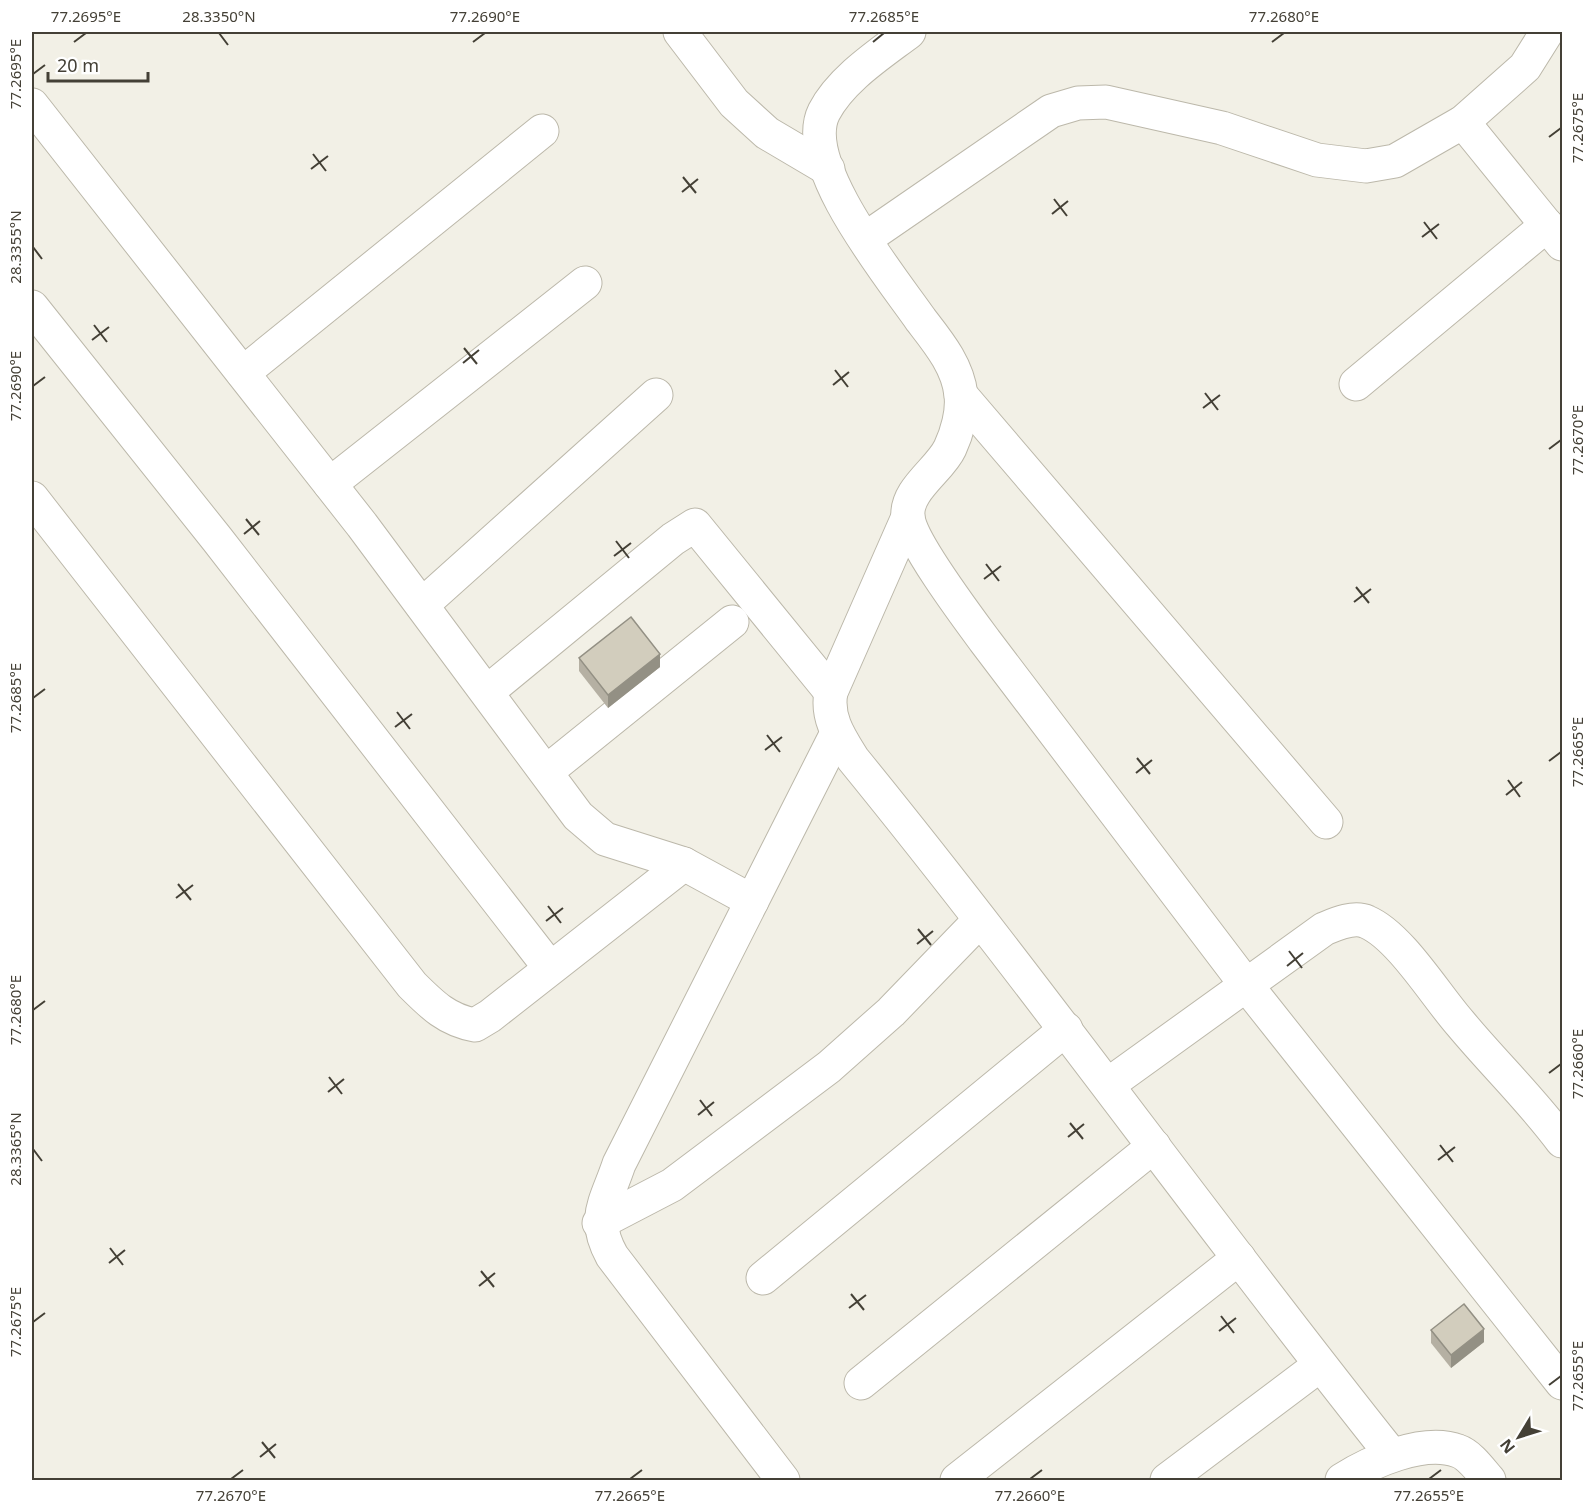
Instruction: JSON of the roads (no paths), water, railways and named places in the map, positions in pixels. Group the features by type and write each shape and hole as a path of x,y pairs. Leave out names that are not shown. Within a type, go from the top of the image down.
{"street":[{"path":"682,32 734,103 767,133 828,169"},
{"path":"909,32 835,95 823,115 819,138 834,189 865,239 950,361 961,395 959,421 950,450 920,487 912,501 908,517 831,692 828,707 837,733 854,759 1109,1084 1320,1365 1391,1454"},
{"path":"865,239 1051,111 1078,103 1106,102 1222,128 1317,160 1366,166 1395,161 1463,122 1525,67 1547,32"},
{"path":"32,105 330,484 546,772 593,831 626,846 684,864 752,901"},
{"path":"1356,384 1555,235 1463,122"},
{"path":"243,373 542,131"},
{"path":"330,484 585,283"},
{"path":"32,307 239,567 550,968"},
{"path":"422,605 656,395"},
{"path":"961,395 1326,822"},
{"path":"32,498 412,985 438,1011 457,1022 475,1025 490,1016 684,864"},
{"path":"908,517 915,535 955,600 1247,986 1563,1383"},
{"path":"487,692 672,539 695,525 831,692"},
{"path":"546,772 732,622"},
{"path":"783,1480 612,1256 602,1238 599,1222 619,1164 837,733"},
{"path":"599,1222 672,1185 829,1066 891,1012 980,920"},
{"path":"1109,1084 1324,929 1344,921 1366,921 1393,941 1461,1025 1525,1092 1563,1141"},
{"path":"762,1278 1066,1029"},
{"path":"861,1383 1154,1146"},
{"path":"957,1480 1239,1258"},
{"path":"1167,1480 1320,1365"},
{"path":"1342,1480 1391,1454 1438,1449 1459,1451 1489,1480"}]}
